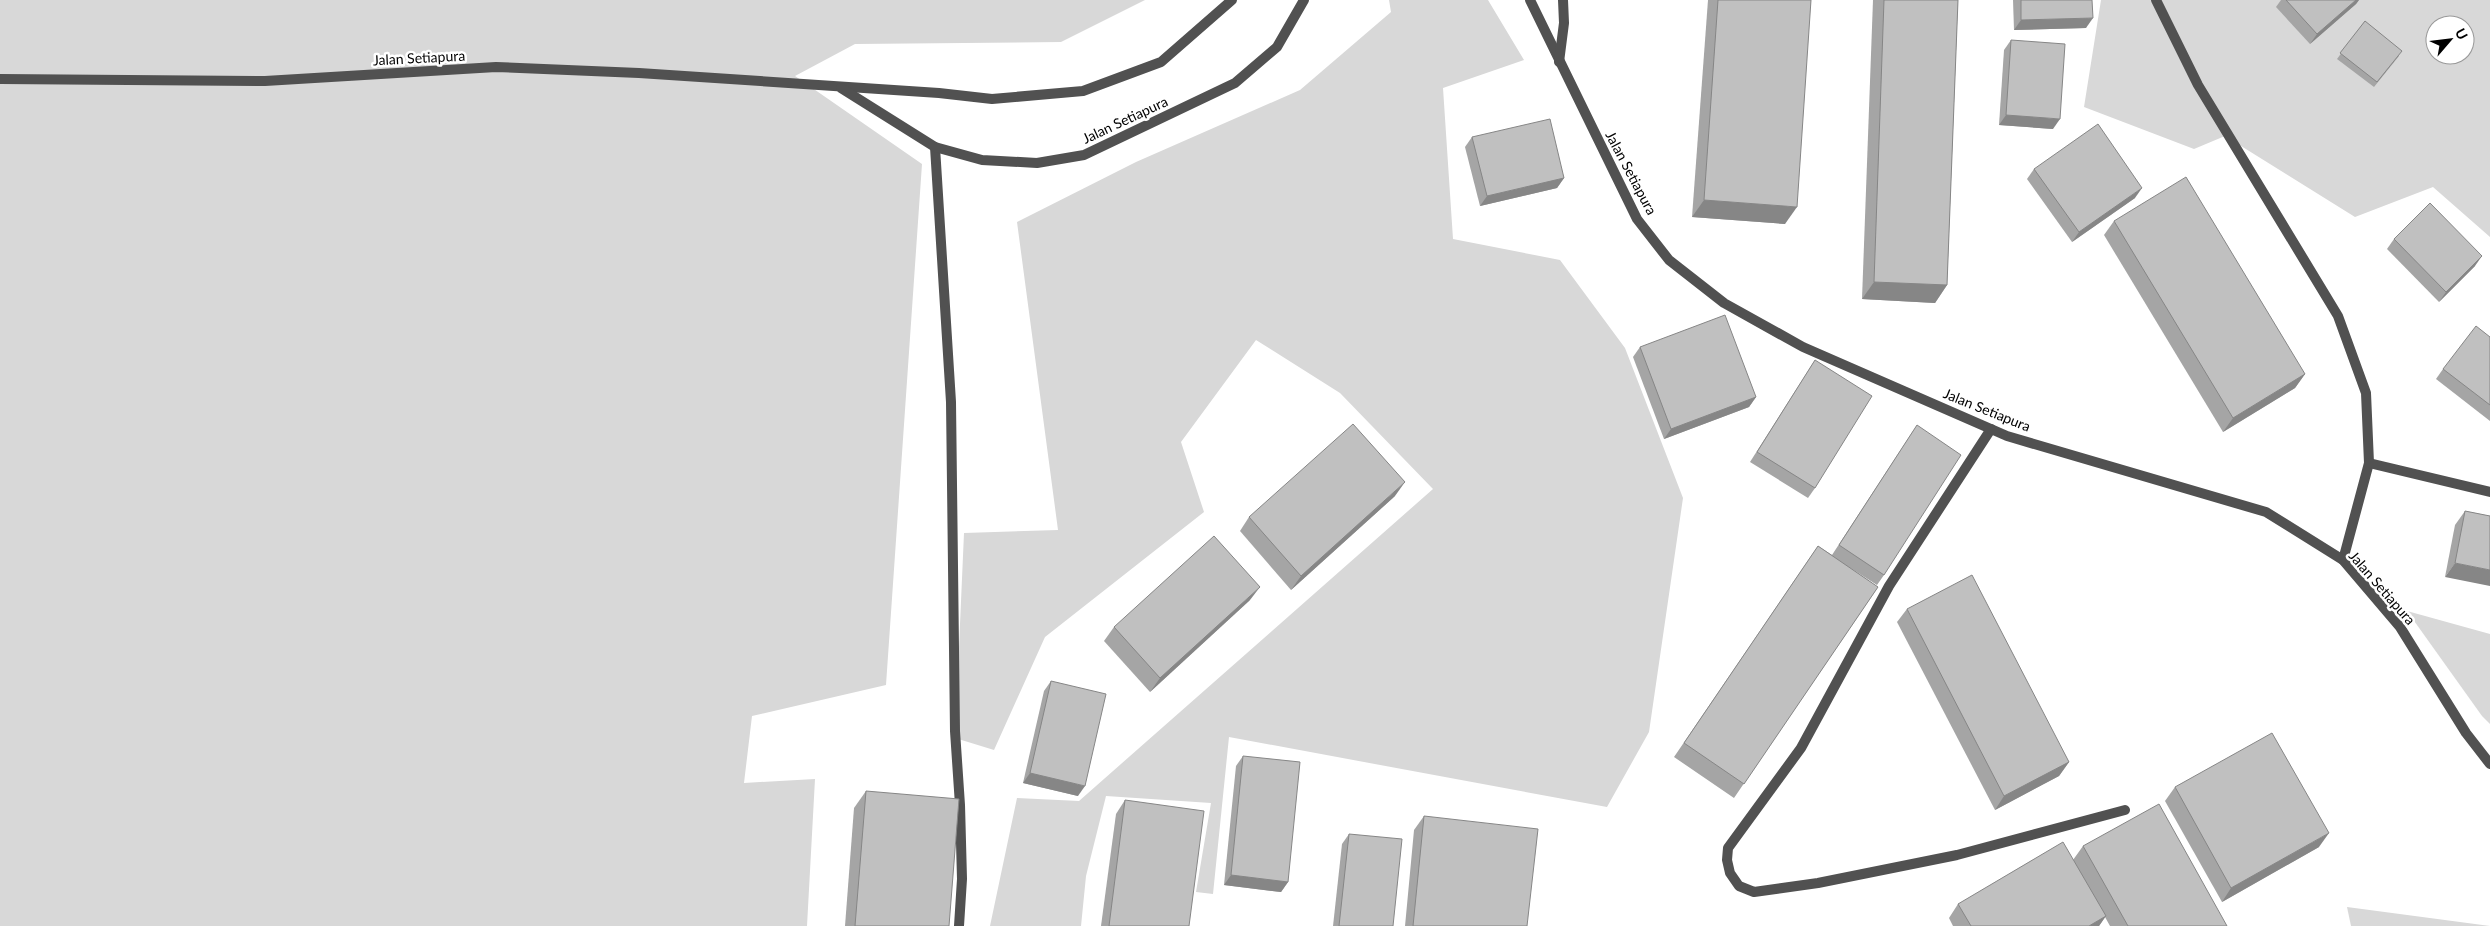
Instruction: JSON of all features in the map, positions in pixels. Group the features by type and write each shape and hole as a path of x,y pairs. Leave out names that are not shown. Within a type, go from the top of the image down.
{"street":[{"name":"Jalan Setiapura","path":"0,79 265,81 496,67 639,73 992,100 1083,92 1161,62 1232,0"},
{"name":"Jalan Setiapura","path":"840,87 936,147 991,161 1037,163 1084,155 1235,83 1277,47 1304,0"},
{"name":"Jalan Setiapura","path":"1530,0 1559,63 1637,219 1669,260 1724,303 1803,347 1990,429 2007,436 2266,512 2343,560 2400,627 2466,732 2490,764"},
{"path":"1559,63 1564,23 1563,0"},
{"path":"2156,0 2198,85 2338,316 2366,393 2370,463 2343,560"},
{"path":"936,147 951,402 955,730 962,879 959,926"},
{"path":"1990,429 1889,586 1801,748 1728,848 1726,860 1730,872 1739,886 1754,892 1818,883 2004,844 2125,810"},
{"path":"2370,463 2490,492"}],"shaded area":[{"path":"0,0 1145,0 1061,42 855,44 795,76 922,164 886,685 752,716 744,783 815,779 807,926 0,926"},
{"path":"1389,0 1488,0 1524,60 1443,88 1453,239 1560,260 1625,348 1683,498 1649,732 1607,807 1229,737 1213,894 1196,892 1211,803 1106,796 1086,876 1081,926 990,926 1017,798 1079,801 1433,489 1340,393 1256,340 1181,442 1204,512 1045,637 994,750 955,738 964,533 1058,530 1017,222 1136,162 1300,90 1391,12"},
{"path":"2101,0 2490,0 2490,237 2433,187 2355,217 2225,136 2194,149 2084,107"},
{"path":"2407,611 2490,634 2490,724 2482,716"},
{"path":"2347,907 2490,926 2351,926"}],"building":[{"path":"1718,0 1811,0 1797,207 1704,200"},
{"path":"1884,0 1958,0 1947,285 1874,282"},
{"path":"2021,0 2092,0 2093,18 2021,20"},
{"path":"2286,0 2356,0 2317,34"},
{"path":"2365,21 2402,51 2377,82 2340,53"},
{"path":"2011,40 2065,44 2060,119 2006,115"},
{"path":"1550,119 1564,178 1487,196 1472,137"},
{"path":"2098,124 2142,188 2079,232 2034,169"},
{"path":"2186,177 2305,374 2233,418 2114,221"},
{"path":"2430,203 2482,256 2446,292 2394,239"},
{"path":"1725,315 1756,397 1671,429 1640,347"},
{"path":"2476,326 2490,337 2490,405 2443,369"},
{"path":"1815,360 1872,396 1815,488 1757,452"},
{"path":"1353,424 1405,482 1301,576 1249,517"},
{"path":"1917,425 1961,455 1884,575 1839,545"},
{"path":"2465,511 2490,516 2490,570 2455,563"},
{"path":"1214,536 1260,587 1160,678 1114,627"},
{"path":"1818,546 1878,587 1744,784 1684,743"},
{"path":"1972,575 2069,762 2004,796 1907,609"},
{"path":"1051,681 1106,694 1085,786 1030,773"},
{"path":"2272,733 2329,833 2231,888 2175,787"},
{"path":"1243,756 1300,762 1288,882 1231,875"},
{"path":"866,791 959,799 949,926 855,926"},
{"path":"1125,800 1204,811 1189,926 1109,926"},
{"path":"2159,804 2227,926 2128,926 2083,846"},
{"path":"1424,816 1538,829 1527,926 1413,926"},
{"path":"1349,834 1402,839 1393,926 1339,926"},
{"path":"2063,842 2106,916 2089,926 1971,926 1958,904"}]}
